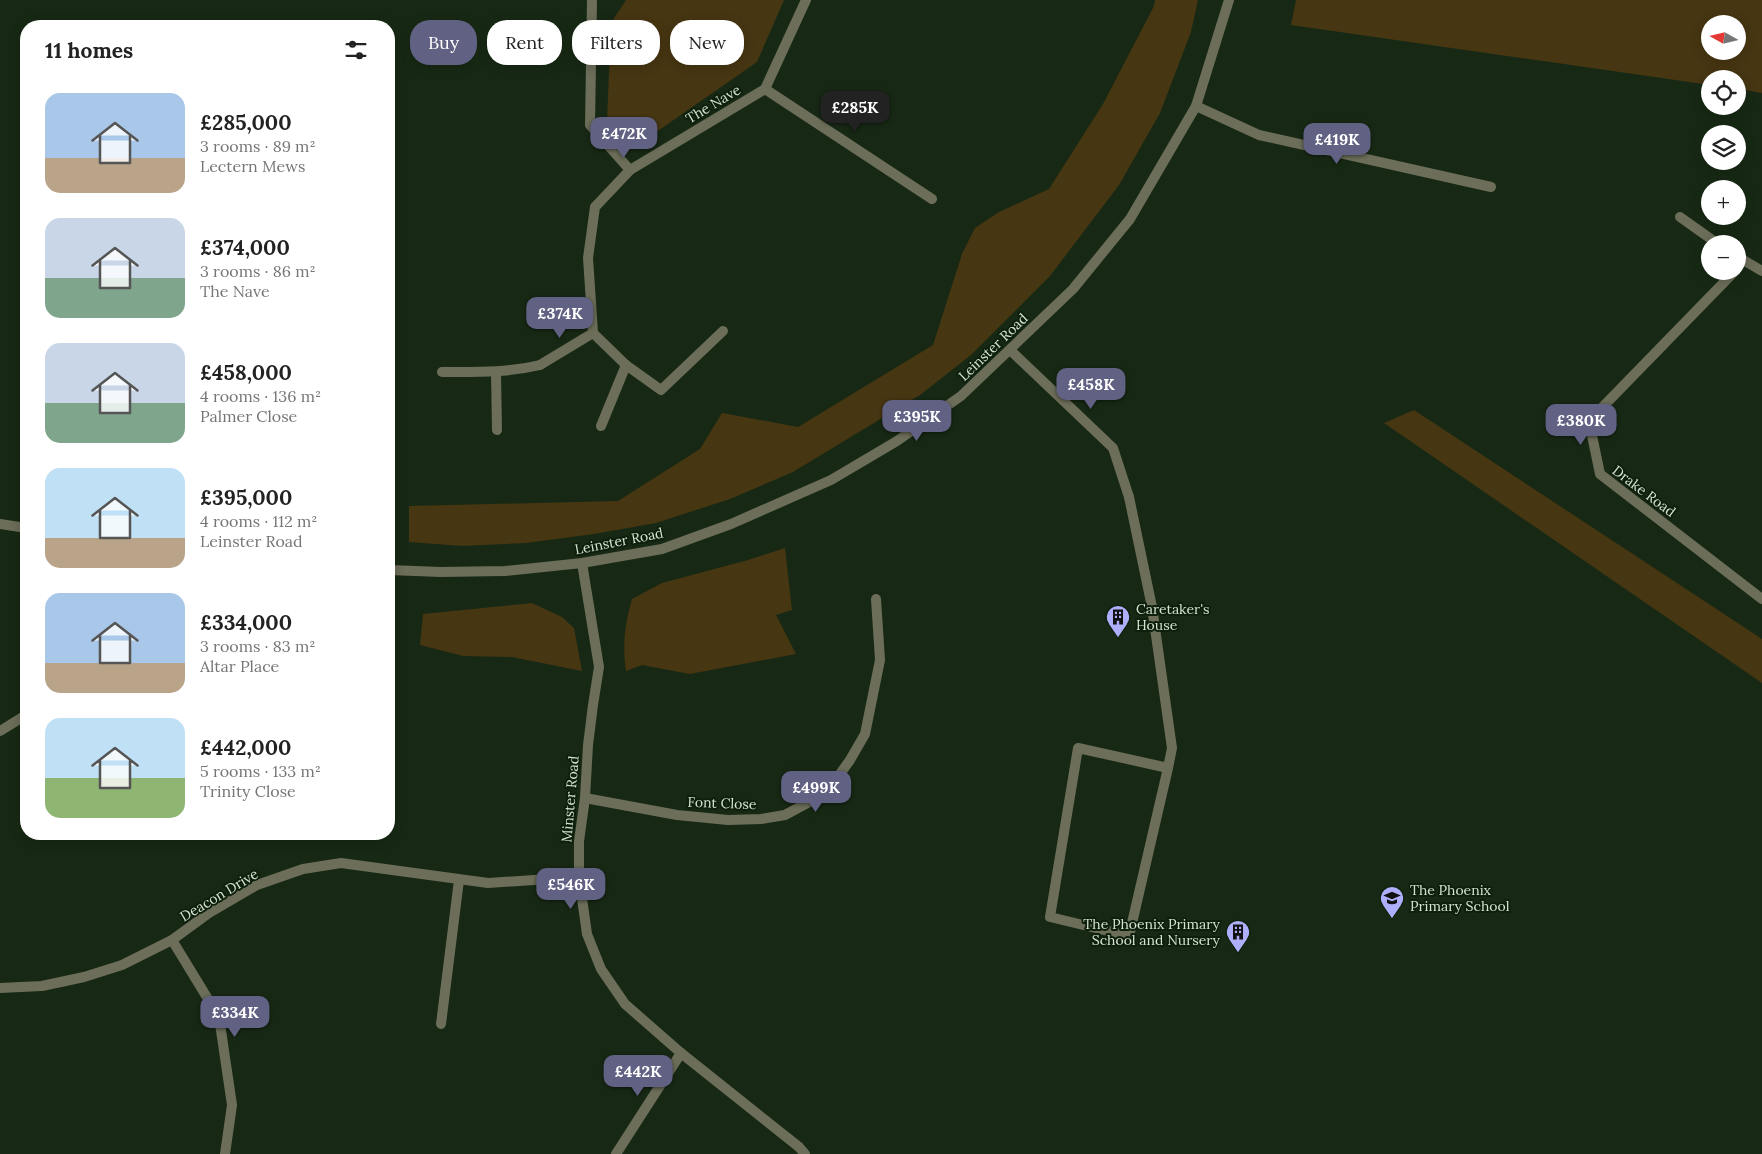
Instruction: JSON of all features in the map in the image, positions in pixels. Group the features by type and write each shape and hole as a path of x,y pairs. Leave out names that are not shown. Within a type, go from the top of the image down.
{"street":[{"path":"592,0 590,125 630,170"},
{"path":"806,0 765,89 932,199"},
{"name":"Leinster Road","path":"395,570 505,571 582,563 662,549 731,524 831,480 897,441 961,396 1073,290 1130,219 1196,106 1229,0"},
{"name":"The Nave","path":"593,333 588,258 595,208 630,170 765,89"},
{"path":"1196,106 1259,135 1491,187"},
{"path":"1680,217 1705,235"},
{"path":"1746,264 1762,270"},
{"name":"Drake Road","path":"1726,280 1589,421 1600,474 1762,599"},
{"path":"442,372 496,373 521,370 540,365 593,333 626,365 661,390 723,331"},
{"path":"1010,350 1113,448 1129,497 1152,607 1172,748 1168,768 1129,936 1050,917 1078,748 1168,768"},
{"path":"601,426 626,365"},
{"path":"496,373 497,430"},
{"path":"0,524 20,527"},
{"name":"Minster Road","path":"582,563 599,667 588,745 585,798 579,841 578,877 587,934 601,969 625,1004 681,1053 799,1147 805,1154"},
{"name":"Font Close","path":"585,798 676,815 728,820 761,819 785,815 811,801 835,781 865,734 880,660 876,599"},
{"path":"0,731 20,719"},
{"name":"Deacon Drive","path":"0,988 42,986 84,977 122,965 172,940 209,913 257,885 304,869 341,863 488,884 578,877"},
{"path":"441,1024 459,880"},
{"path":"172,940 219,1017 232,1105 225,1154"},
{"path":"616,1154 681,1053"}],"shaded area":[{"path":"626,0 784,0 757,62 652,135 607,121 609,65 660,65 660,20 613,20"},
{"path":"1155,0 1198,0 1191,32 1160,113 1119,185 1050,276 971,355 920,395 793,472 730,499 656,523 526,543 462,546 409,542 409,506 618,501 700,449 722,413 798,427 933,345 962,254 975,228 999,212 1049,189 1103,104 1154,6"},
{"path":"1296,0 1762,0 1762,93 1746,90 1746,70 1701,70 1701,84 1291,25"},
{"path":"1414,410 1762,639 1762,683 1384,423"},
{"path":"785,548 792,610 776,615 796,654 690,674 642,665 626,671 625,635 632,599 662,583"},
{"path":"532,603 562,617 574,628 582,671 512,657 463,656 420,645 423,614"}],"place":[{"name":"Caretaker's House","path":"1118,638"},
{"name":"The Phoenix Primary School","path":"1392,919"},
{"name":"The Phoenix Primary School and Nursery","path":"1238,953"}]}
